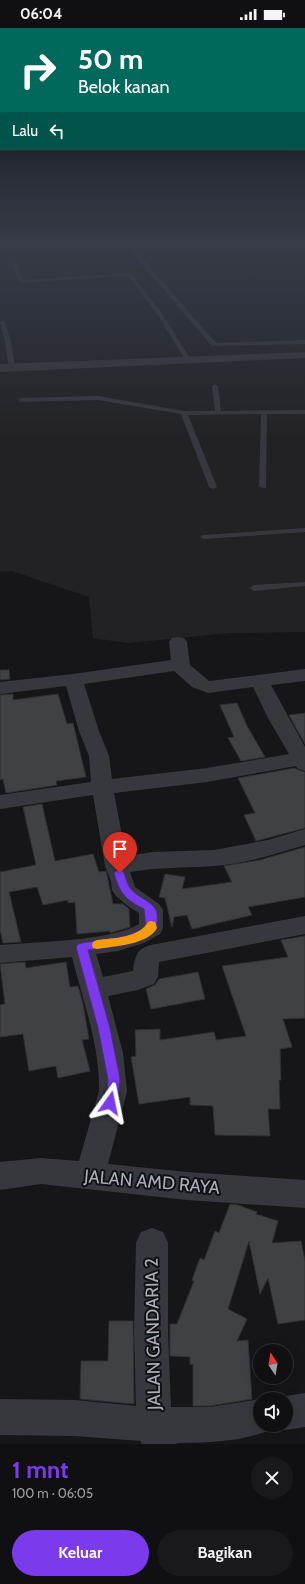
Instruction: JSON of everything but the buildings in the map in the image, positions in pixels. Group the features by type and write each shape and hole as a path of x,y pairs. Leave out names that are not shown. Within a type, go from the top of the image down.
{"street":[{"path":"6,368 188,360 224,352 305,355"},
{"path":"178,642 181,666 199,685 204,686 305,675"},
{"path":"0,688 73,680 176,665 181,666"},
{"path":"0,954 82,947 128,940 141,936 151,928 151,910 124,890 123,881 116,866 102,787 99,756 89,731 73,680"},
{"path":"0,802 11,799 207,775 303,761 278,718 259,680"},
{"path":"116,866 153,860 214,858 234,855 268,848 305,837"},
{"path":"92,989 138,980 145,977 147,959 151,954 305,925"},
{"path":"82,947 92,989 104,1028 114,1079 113,1091 90,1177"},
{"name":"JALAN AMD RAYA","path":"0,1176 41,1171 187,1186 305,1194"},
{"name":"JALAN GANDARIA 2","path":"152,1243 151,1333 156,1434"},
{"path":"293,1412 305,1410"},
{"path":"0,1417 75,1418 156,1434 253,1418"}],"lane":[{"path":"155,308 188,360"},
{"path":"181,308 211,344 224,352 305,342"},
{"path":"2,323 8,341 6,368"},
{"path":"215,386 218,413"},
{"path":"21,400 98,398 184,413 305,412"},
{"path":"184,413 213,487"},
{"path":"263,486 264,413"},
{"path":"204,537 305,530"},
{"path":"254,588 305,584"}],"shaded area":[{"path":"0,308 305,308 305,632 230,633 128,643 93,638 89,597 12,571 0,572"}],"slow traffic":[{"path":"97,945 128,940 141,936 151,928 151,925"}],"route":[{"path":"110,1103 114,1079 104,1028 86,967 82,947 128,940 141,936 151,928 151,910 124,890 120,873"}]}
